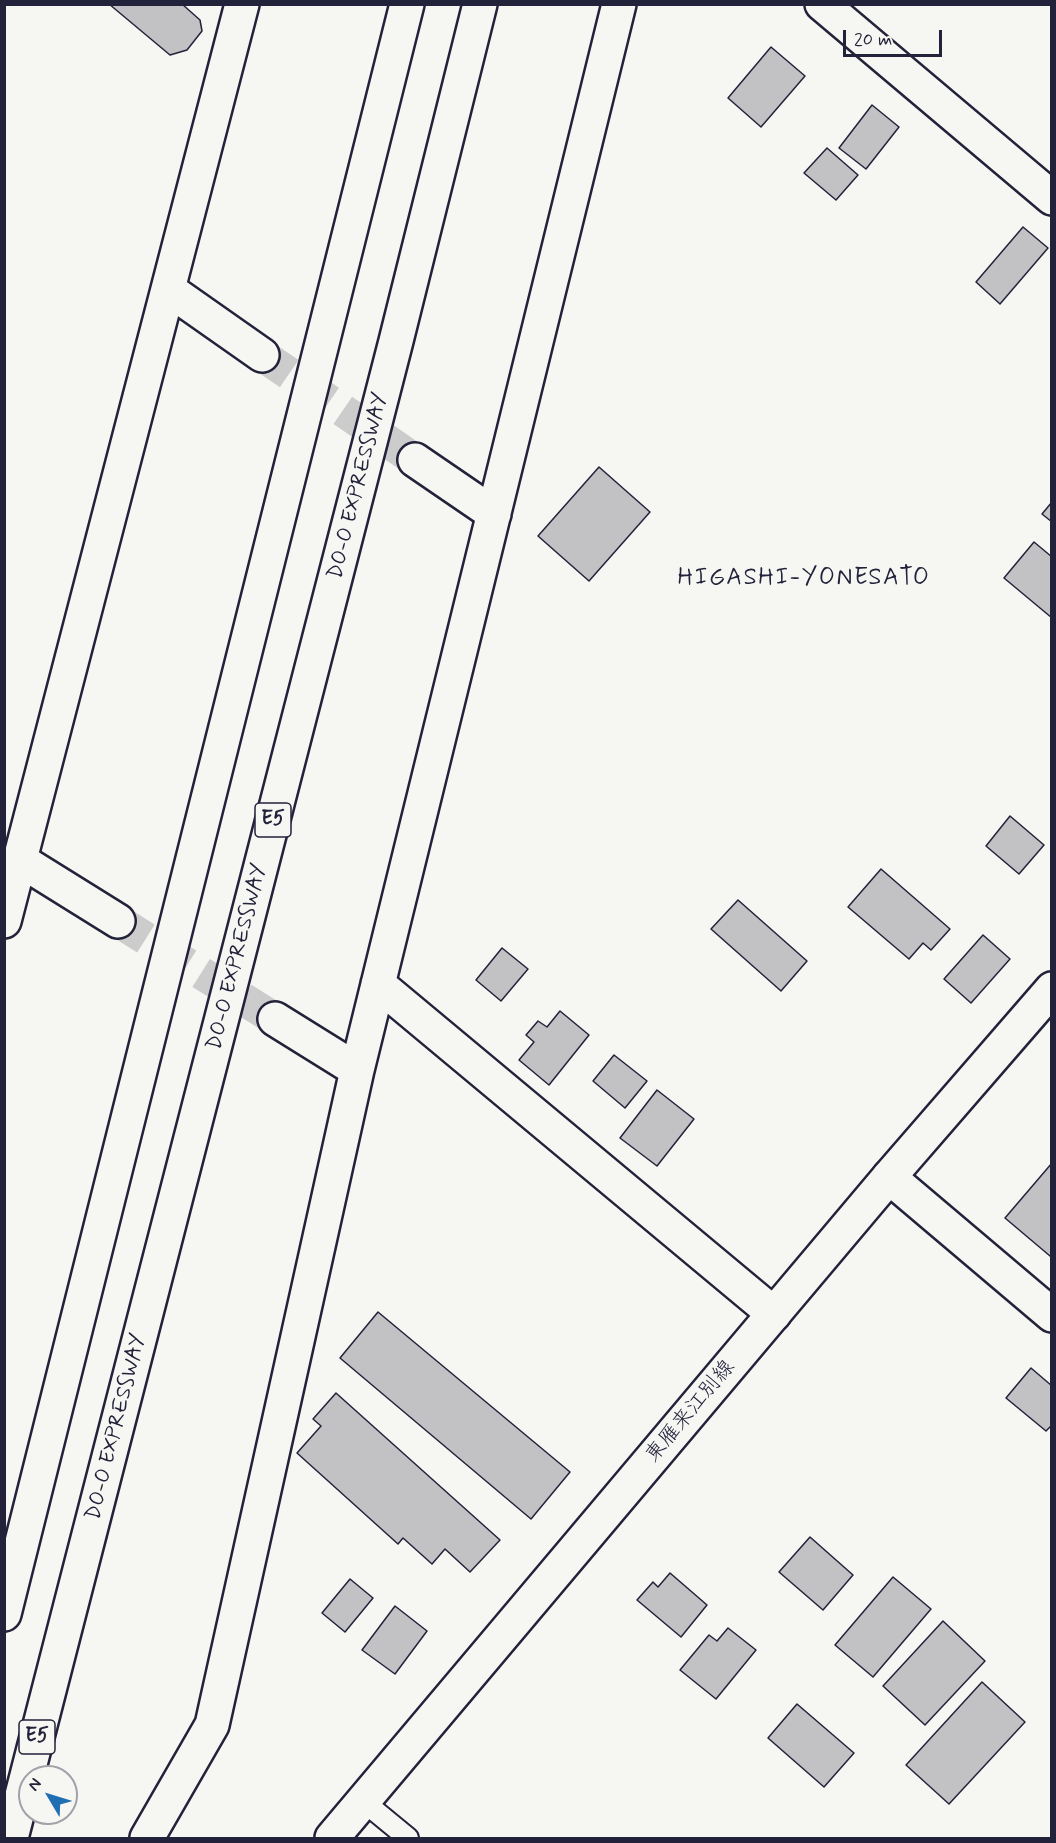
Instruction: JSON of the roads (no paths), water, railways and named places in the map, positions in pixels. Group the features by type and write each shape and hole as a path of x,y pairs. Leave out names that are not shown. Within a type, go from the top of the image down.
{"main road":[{"path":"4,921 242,4"},
{"path":"4,1614 407,4"},
{"name":"DO-O EXPRESSWAY","path":"11,1839 391,364 480,4"},
{"path":"147,1839 212,1725 357,1070 619,4"},
{"path":"822,4 1052,198"},
{"path":"168,289 262,355"},
{"path":"415,460 494,514"},
{"path":"20,860 118,921"},
{"path":"378,984 774,1314"},
{"name":"東雁来江別線","path":"332,1839 889,1177 1047,1003"},
{"path":"275,1019 357,1070"},
{"path":"889,1177 1052,1315"}],"lane":[{"path":"363,1801 408,1839"}],"tunnel":[{"path":"262,355 415,460"},
{"path":"118,921 275,1019"}],"district":[{"name":"HIGASHI-YONESATO","path":"804,579"}]}
